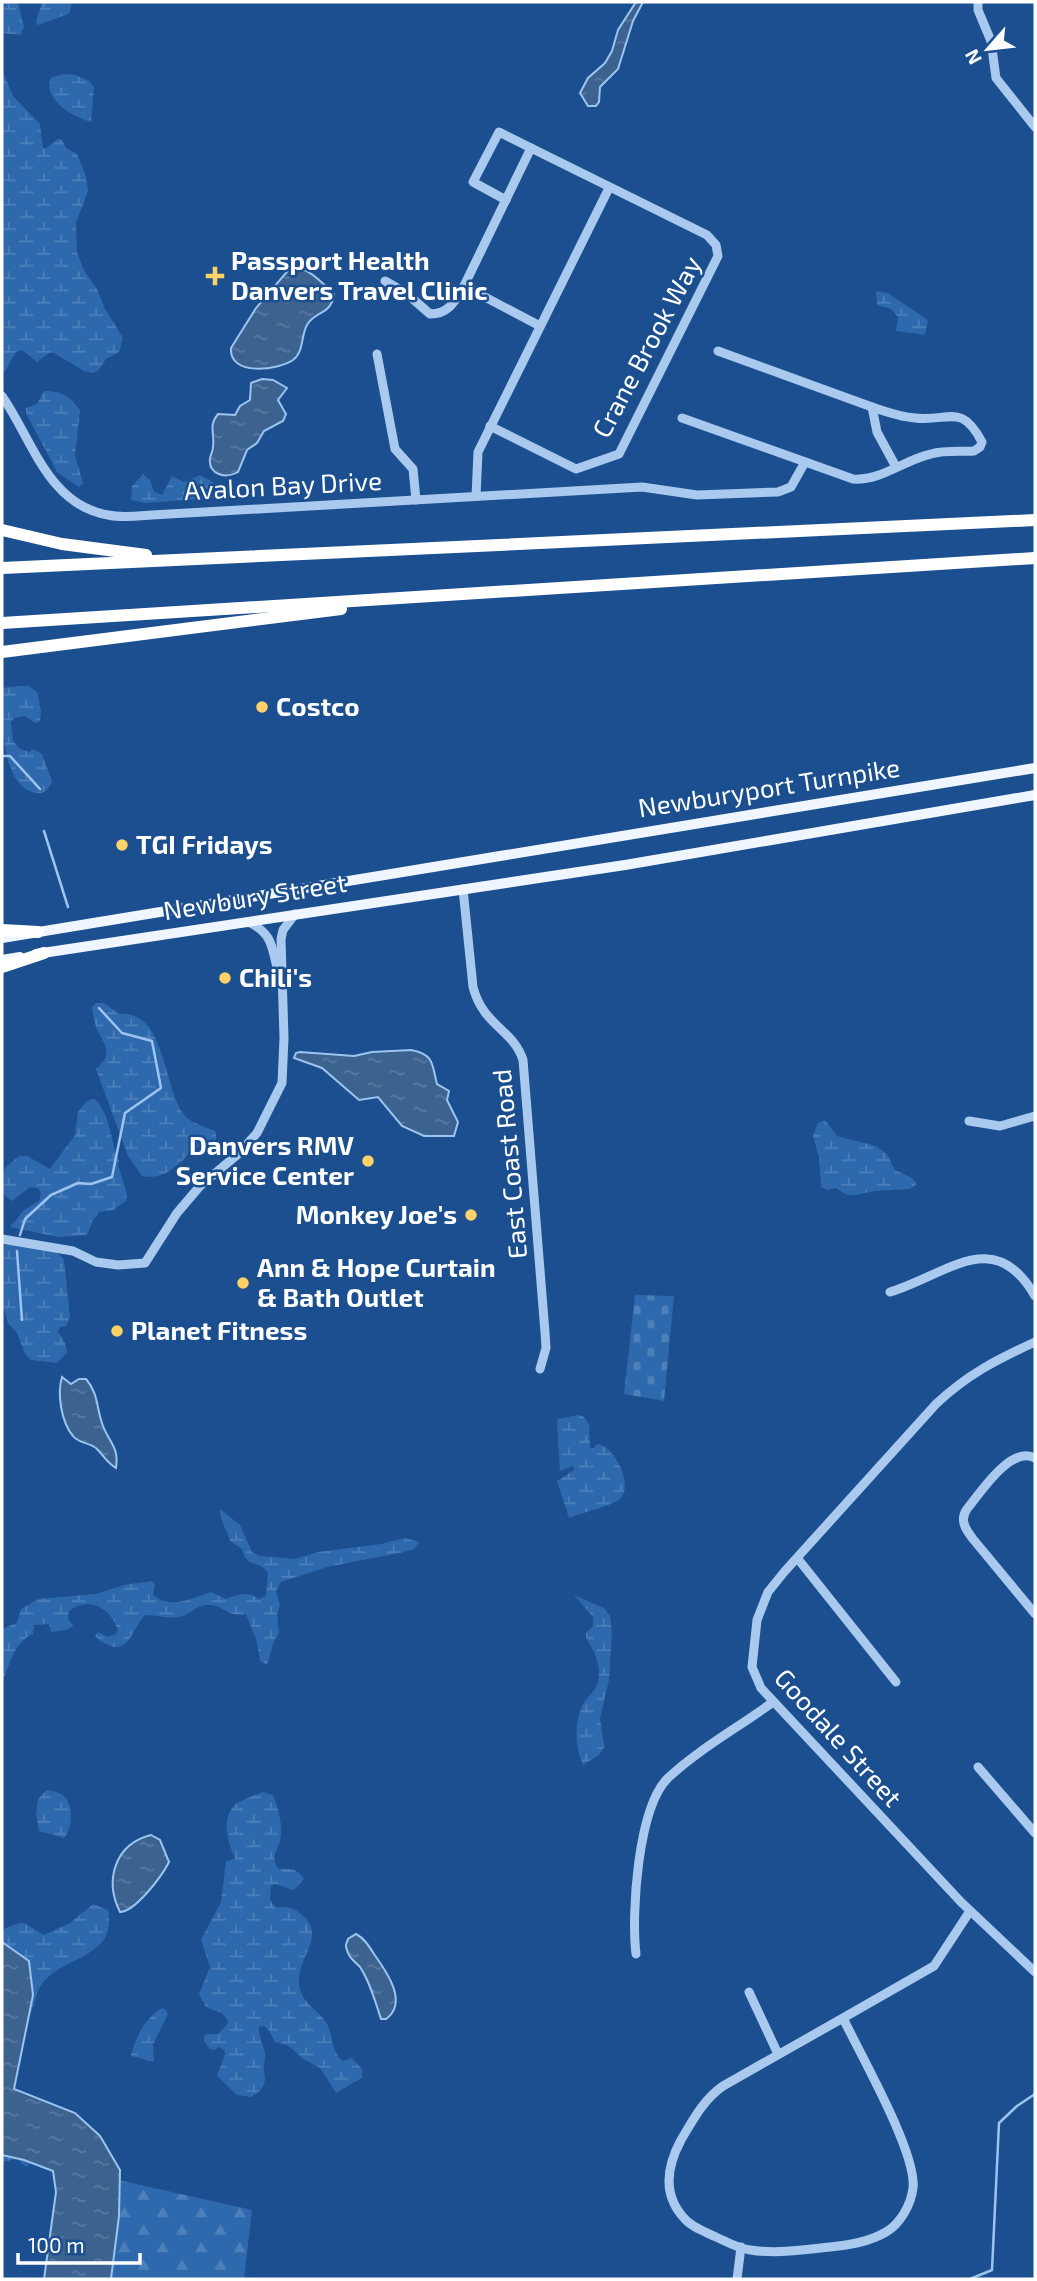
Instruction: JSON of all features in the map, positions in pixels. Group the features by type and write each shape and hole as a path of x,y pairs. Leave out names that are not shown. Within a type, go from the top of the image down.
{"highway":[{"path":"2,568 1035,520"},
{"path":"2,530 62,544 185,559"},
{"path":"2,623 1035,558"},
{"path":"2,652 456,594"},
{"path":"2,930 38,932"},
{"path":"2,967 44,953"}],"main road":[{"name":"Newburyport Turnpike","path":"511,854 1035,768"},
{"name":"Newburyport Turnpike","path":"516,882 1035,795"},
{"name":"Newbury Street","path":"2,938 511,854"},
{"name":"Newbury Street","path":"2,960 516,882"}],"street":[{"path":"978,2 978,10 991,41 996,78 1035,127"},
{"name":"Crane Brook Way","path":"490,426 576,469 615,457 623,450 718,256 716,245 707,235 499,132 473,182 506,200"},
{"path":"386,281 406,293 430,314 448,309 464,286 531,148"},
{"path":"476,496 476,461 490,426 609,188"},
{"path":"464,286 540,326"},
{"path":"682,418 859,479 877,476 930,454 974,451 982,442 973,426 965,419 942,416 918,419 872,407 718,351"},
{"path":"377,354 395,449 413,469 416,500"},
{"name":"Avalon Bay Drive","path":"2,396 57,486 79,504 108,515 625,488 660,488 696,495 778,492 792,488 805,462"},
{"path":"872,407 877,432 896,467"},
{"name":"East Coast Road","path":"463,889 473,986 477,1001 492,1022 516,1045 523,1060 546,1348 540,1369"},
{"path":"2,1239 73,1251 96,1262 118,1265 145,1263 177,1213 200,1186 237,1155 257,1133 282,1083 284,1038 281,939 283,930 295,914"},
{"path":"247,921 265,932 271,941 281,984"},
{"path":"969,1121 1000,1126 1035,1116"},
{"path":"890,1292 959,1262 982,1258 1000,1261 1013,1268 1035,1296"},
{"name":"Goodale Street","path":"1034,1968 970,1911 773,1702 761,1688 752,1667 755,1630 768,1592 954,1387 979,1370 1035,1342"},
{"path":"1035,1458 1024,1454 1012,1459 967,1509 963,1517 965,1528 973,1539 1035,1614"},
{"path":"798,1559 896,1682"},
{"path":"636,1954 633,1934 639,1863 651,1804 658,1790 686,1764 773,1702"},
{"path":"978,1767 1035,1833"},
{"path":"843,2018 909,2159 913,2186 905,2213 887,2232 863,2242 807,2249 752,2250 685,2220 675,2205 668,2186 668,2171 673,2155 698,2110 712,2094 778,2054 934,1966 970,1911"},
{"path":"749,1992 778,2054"},
{"path":"737,2279 741,2247"}],"green space":[{"path":"2,2 18,2 24,27 20,35 2,33"},
{"path":"42,2 72,2 70,12 66,15 38,25 36,22"},
{"path":"2,70 13,96 40,124 43,148 47,148 57,139 62,140 66,148 77,154 86,176 88,191 76,223 77,252 84,270 123,338 119,352 106,359 98,371 93,373 84,371 54,353 49,353 37,362 22,350 16,352 2,372"},
{"path":"63,74 75,75 89,81 94,87 91,122 69,112 55,100 49,86 51,78"},
{"path":"876,291 888,293 925,318 928,321 925,335 896,331 898,317 891,309 877,305"},
{"path":"44,391 65,395 80,410 75,456 83,483 79,487 57,472 26,413 26,408 37,404"},
{"path":"143,474 150,480 154,492 162,495 172,476 184,482 200,475 213,482 220,495 215,498 144,503 131,500 132,486"},
{"path":"29,686 37,692 40,721 36,723 24,716 14,718 11,722 13,741 20,749 29,752 33,749 42,754 52,781 42,793 24,788 9,765 3,732 2,688"},
{"path":"96,1003 104,1003 119,1014 134,1016 146,1024 161,1052 176,1101 183,1113 194,1123 216,1132 216,1141 196,1149 164,1174 142,1176 128,1156 96,1069 105,1059 106,1050 94,1018 92,1007"},
{"path":"94,1099 107,1119 127,1194 126,1201 113,1210 99,1212 87,1235 59,1237 10,1227 24,1210 39,1201 41,1193 38,1188 30,1187 12,1201 2,1193 2,1175 6,1167 19,1156 27,1156 50,1169 75,1135 78,1112 87,1101"},
{"path":"825,1120 837,1136 876,1146 887,1154 895,1170 912,1178 917,1184 910,1189 856,1195 847,1195 836,1188 828,1190 821,1187 819,1157 813,1136 818,1123"},
{"path":"2,1244 52,1250 64,1260 70,1317 66,1326 60,1327 58,1332 67,1352 57,1363 31,1360 25,1354 17,1333 8,1323 2,1302"},
{"path":"635,1295 674,1296 664,1401 624,1394"},
{"path":"583,1416 589,1424 590,1448 597,1444 610,1451 620,1466 625,1484 624,1492 617,1501 569,1518 557,1481 574,1470 573,1466 560,1471 557,1423 558,1419"},
{"path":"220,1509 240,1525 252,1552 260,1556 295,1559 318,1552 381,1544 405,1538 419,1542 414,1549 404,1552 327,1567 281,1582 276,1591 280,1605 277,1614 279,1633 267,1665 260,1661 257,1642 246,1614 234,1614 209,1605 179,1617 145,1615 126,1643 116,1647 101,1642 95,1635 99,1632 107,1637 116,1634 118,1630 115,1622 105,1610 84,1605 69,1611 68,1619 73,1626 66,1630 51,1632 49,1624 34,1625 33,1634 17,1649 2,1683 2,1629 17,1623 21,1609 38,1599 96,1594 124,1585 152,1581 155,1585 153,1595 167,1602 182,1601 211,1592 226,1599 243,1594 259,1599 266,1596 268,1573 261,1566 247,1560 242,1549 230,1541"},
{"path":"574,1595 604,1608 610,1616 612,1631 609,1680 600,1718 604,1747 599,1755 583,1765 577,1743 579,1713 598,1683 599,1669 586,1638 586,1633 593,1626 593,1617"},
{"path":"47,1790 58,1792 68,1801 71,1821 64,1838 39,1831 36,1814 38,1799"},
{"path":"263,1792 273,1795 280,1820 281,1836 275,1857 276,1865 279,1869 297,1871 304,1879 294,1890 275,1884 271,1886 270,1900 276,1908 289,1908 301,1914 312,1930 312,1938 300,1973 300,1990 305,2000 326,2022 339,2057 343,2061 352,2058 362,2069 362,2078 336,2093 320,2068 303,2059 289,2046 275,2042 264,2026 259,2027 259,2031 265,2052 264,2085 251,2097 237,2095 217,2076 224,2050 219,2047 210,2049 204,2041 204,2036 218,2034 228,2023 223,2014 206,2007 199,1994 210,1967 201,1940 221,1902 226,1861 235,1859 227,1820 235,1805"},
{"path":"93,1904 108,1910 109,1926 105,1938 97,1947 62,1967 40,1986 9,2082 52,2144 26,2167 17,2159 2,2162 2,1930 21,1923 44,1935 70,1923"},
{"path":"162,2008 168,2014 153,2044 154,2062 131,2056 142,2029"},
{"path":"65,2168 252,2210 244,2279 58,2279"}],"water":[{"path":"636,2 643,2 633,21 618,69 600,87 599,102 596,106 588,106 580,93 588,78 605,63 612,51 618,30"},
{"path":"291,267 309,273 334,294 330,306 310,320 299,353 293,360 286,364 256,369 238,364 232,357 231,348 256,308"},
{"path":"262,379 273,380 287,388 278,400 286,414 283,421 264,431 257,443 247,450 238,472 219,474 210,464 215,418 218,414 235,415 240,406 250,400 251,383"},
{"path":"411,1050 428,1058 433,1066 437,1084 449,1091 447,1100 458,1122 454,1136 424,1136 402,1126 378,1097 359,1100 322,1068 294,1058 296,1053 300,1052 354,1056"},
{"path":"62,1377 71,1384 79,1379 86,1379 90,1385 103,1426 115,1450 116,1468 97,1449 75,1439 69,1430 61,1407"},
{"path":"151,1835 160,1840 169,1862 140,1900 120,1912 113,1888 116,1865 129,1846"},
{"path":"356,1934 368,1945 393,1986 396,2004 386,2019 381,2019 367,1979 348,1953 348,1939"},
{"path":"2,1942 29,1961 33,1995 14,2089 75,2113 100,2136 120,2170 119,2216 111,2279 44,2279 56,2192 53,2171 2,2155"}],"waterway":[{"path":"2,756 10,756 40,789"},
{"path":"44,831 68,907"},
{"path":"20,1235 25,1219 51,1195 78,1183 91,1184 112,1177 125,1113 161,1088 152,1041 122,1033 99,1008"},
{"path":"17,1251 22,1320"},
{"path":"970,2279 992,2270 999,2123 1035,2094"}],"place":[{"name":"Passport Health Danvers Travel Clinic","path":"215,276"},
{"name":"Costco","path":"262,707"},
{"name":"TGI Fridays","path":"122,845"},
{"name":"Chili's","path":"225,978"},
{"name":"Danvers RMV Service Center","path":"368,1161"},
{"name":"Monkey Joe's","path":"471,1215"},
{"name":"Ann & Hope Curtain & Bath Outlet","path":"243,1283"},
{"name":"Planet Fitness","path":"117,1331"}]}
